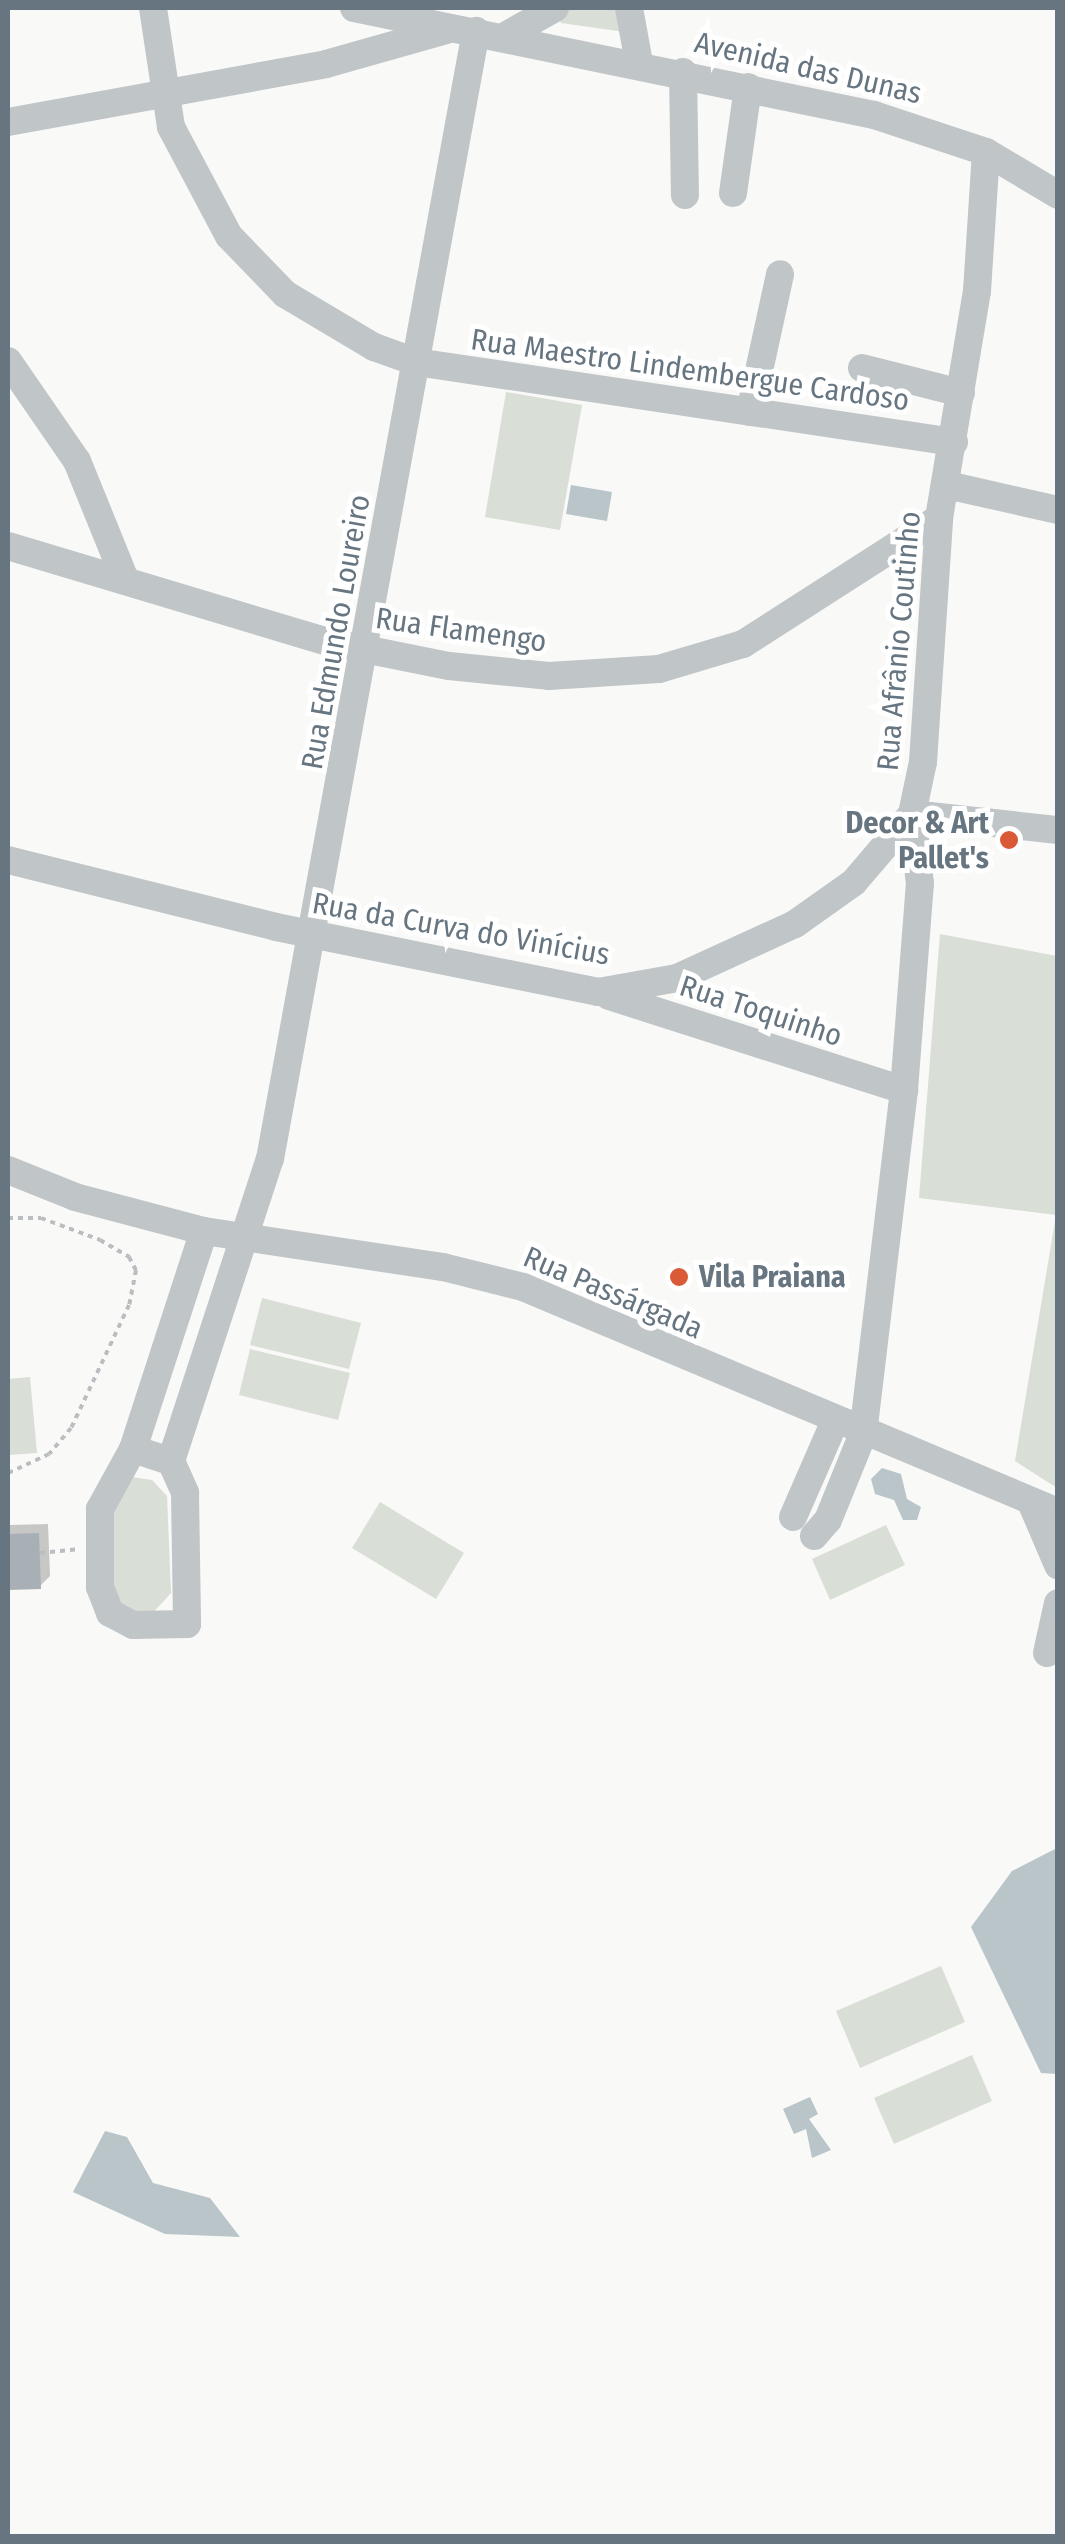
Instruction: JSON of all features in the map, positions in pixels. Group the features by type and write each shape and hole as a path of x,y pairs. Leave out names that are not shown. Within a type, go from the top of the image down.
{"street":[{"name":"Rua Maestro Lindembergue Cardoso","path":"154,8 163,94 190,169 229,236 262,276 374,347 416,362 753,398 954,442"},
{"name":"Avenida das Dunas","path":"354,8 464,30 507,34 874,115 986,152 1056,190"},
{"path":"507,34 555,8"},
{"path":"630,8 640,63"},
{"path":"8,122 326,64 464,30"},
{"name":"Rua Edmundo Loureiro","path":"171,1460 270,1159 416,362 464,30"},
{"path":"684,72 685,195"},
{"path":"733,193 748,87"},
{"name":"Rua Afrânio Coutinho","path":"834,1423 803,1526 828,1520 862,1434 904,1090 920,884 912,814 923,762 939,518 961,393 986,152"},
{"path":"753,398 780,274"},
{"path":"8,361 77,461 125,579"},
{"path":"862,368 961,393"},
{"path":"946,485 1058,510"},
{"name":"Rua Flamengo","path":"8,546 366,651 548,676 701,660 777,626 939,518"},
{"path":"912,814 1058,830"},
{"name":"Rua da Curva do Vinícius","path":"8,860 312,935 598,992 677,978 795,924 854,882 912,814"},
{"name":"Rua Toquinho","path":"598,992 904,1090"},
{"name":"Rua Passárgada","path":"8,1170 74,1197 204,1231 500,1280 1050,1512"},
{"path":"133,1449 171,1460 187,1507 187,1624 133,1625 110,1614 100,1587 102,1498 133,1449 204,1231"},
{"path":"1050,1512 1058,1565"},
{"path":"1058,1602 1047,1653 1058,1637"}],"path":[{"path":"8,1218 41,1218 100,1240 130,1257 136,1270 130,1305 71,1428 49,1454 8,1472"},
{"path":"40,1554 100,1548"}],"shaded area":[{"path":"572,8 619,8 625,32 561,23 559,16"},
{"path":"506,392 582,405 560,530 485,517"},
{"path":"571,485 612,492 607,521 566,514"},
{"path":"940,934 1057,956 1057,1488 1015,1461 1056,1215 919,1198"},
{"path":"262,1298 361,1323 349,1369 250,1345"},
{"path":"250,1349 350,1373 338,1420 239,1395"},
{"path":"30,1377 37,1453 8,1455 8,1379"},
{"path":"882,1468 901,1474 907,1499 921,1507 917,1520 903,1520 894,1500 875,1494 871,1479"},
{"path":"132,1477 152,1480 167,1496 171,1593 150,1616 114,1612 109,1490"},
{"path":"380,1502 464,1553 436,1599 352,1548"},
{"path":"886,1525 905,1565 830,1600 812,1559"},
{"path":"1057,1848 1058,2074 1041,2073 971,1927 1012,1871"},
{"path":"941,1966 965,2022 860,2068 836,2011"},
{"path":"972,2055 992,2101 894,2144 874,2098"},
{"path":"810,2097 818,2114 809,2119 831,2150 812,2158 806,2129 794,2134 783,2109"},
{"path":"105,2131 127,2137 153,2183 210,2198 240,2237 165,2234 73,2192"}],"building":[{"path":"39,1533 41,1589 8,1590 8,1534"}],"place":[{"name":"Decor & Art Pallet's","path":"1009,840"},
{"name":"Vila Praiana","path":"679,1277"}]}
